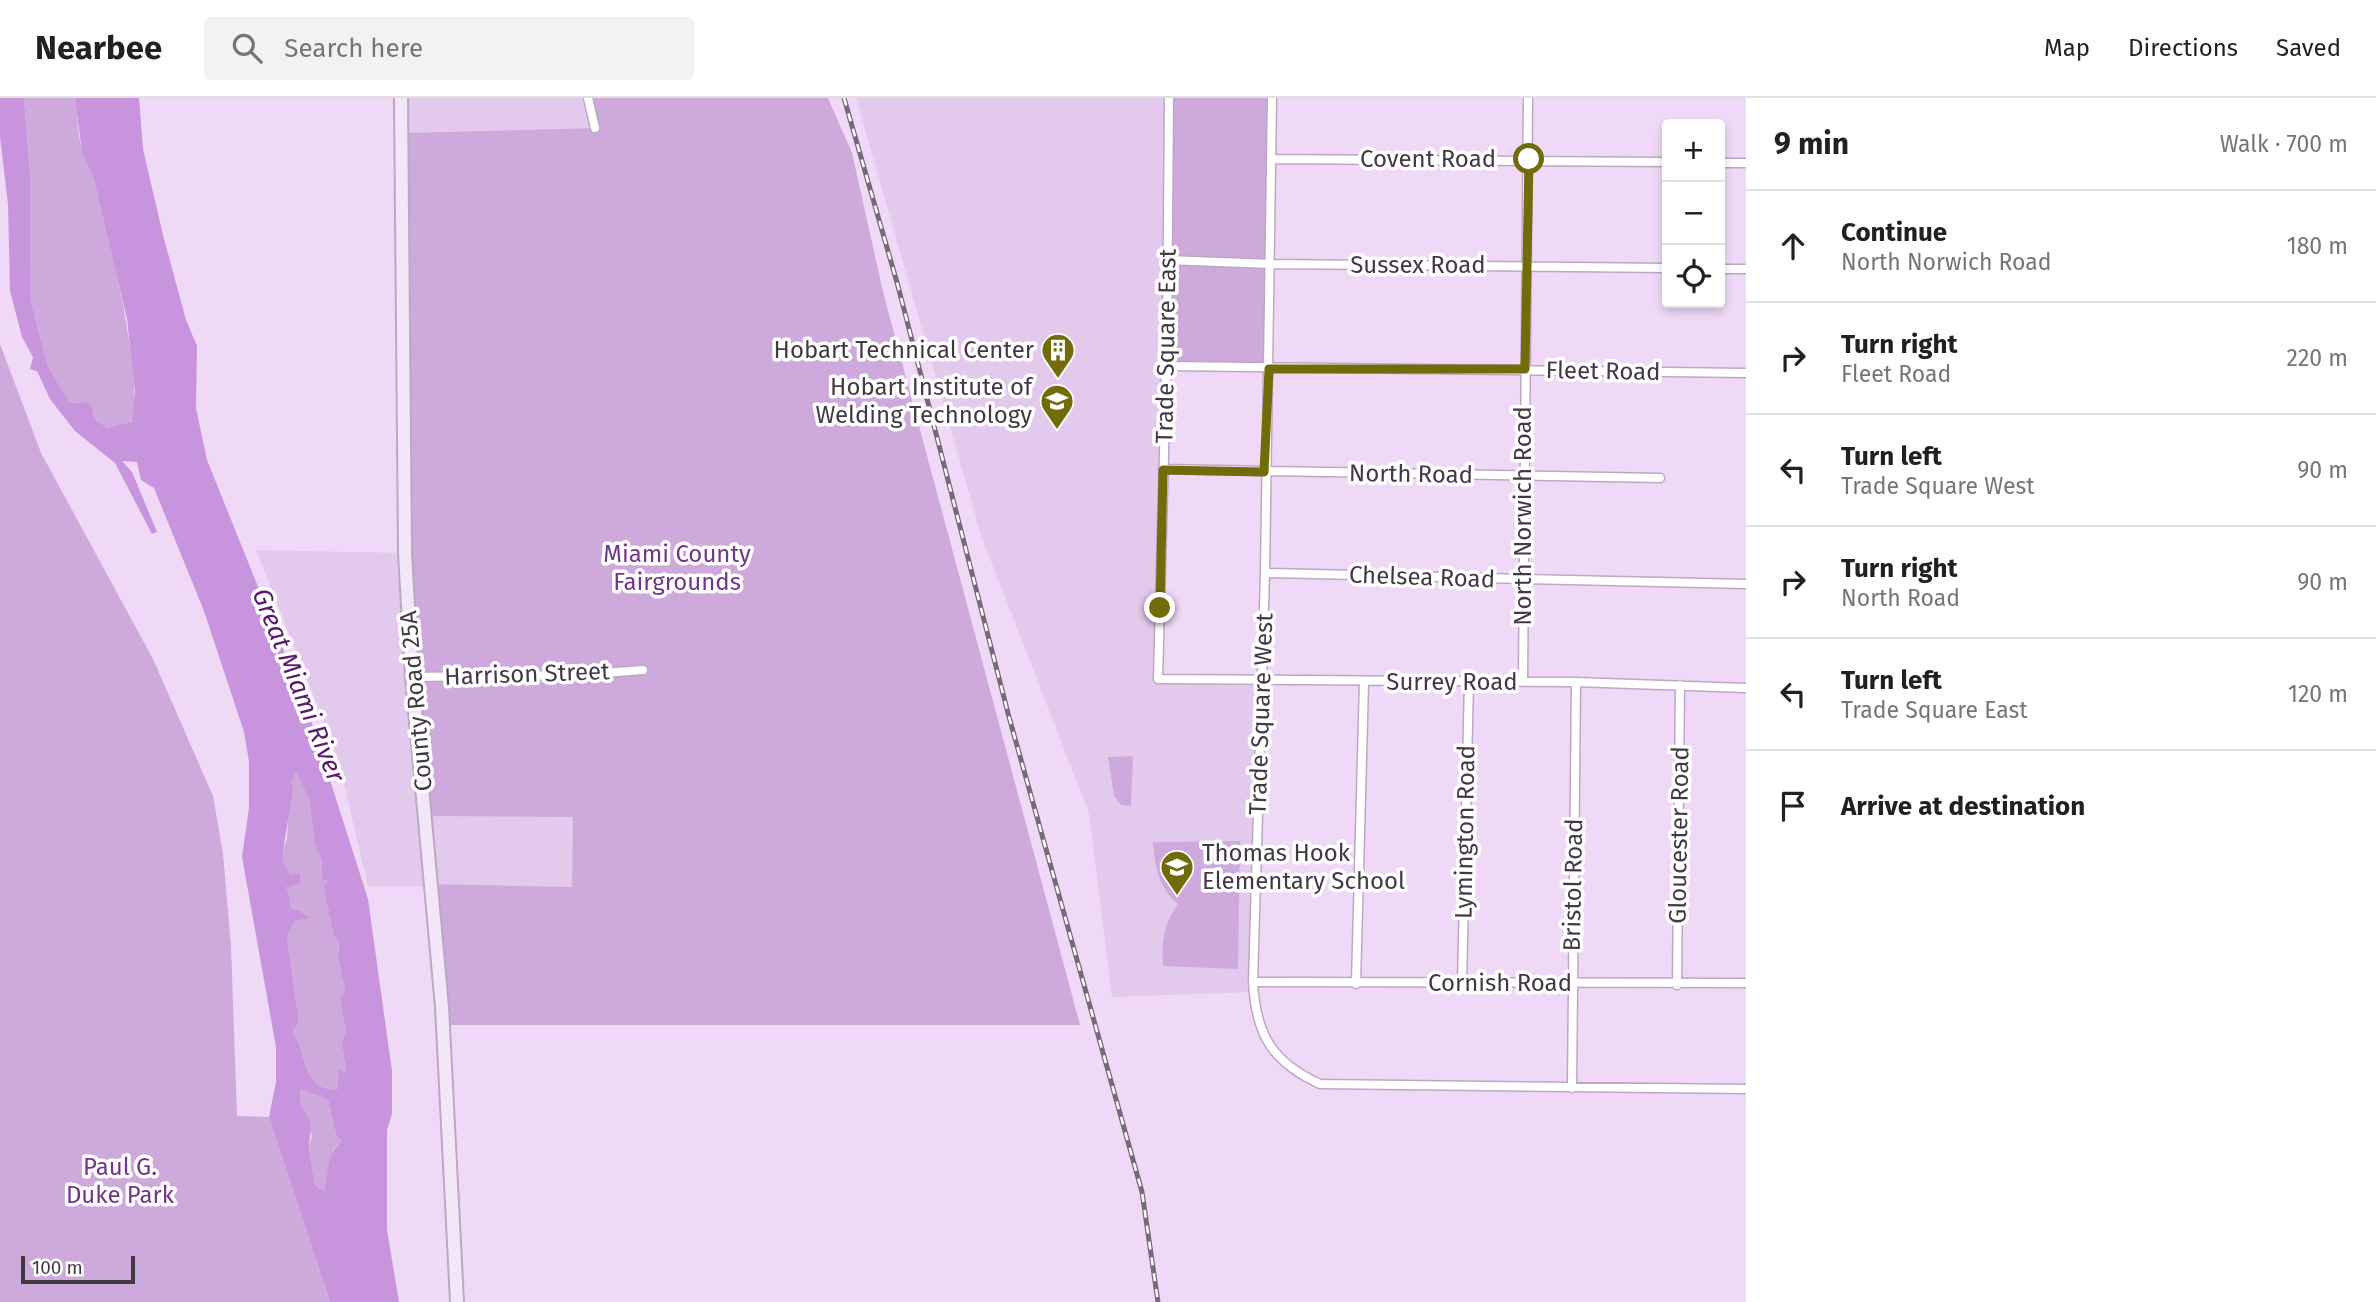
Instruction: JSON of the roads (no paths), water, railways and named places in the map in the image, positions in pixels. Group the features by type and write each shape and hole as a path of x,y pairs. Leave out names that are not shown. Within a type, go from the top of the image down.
{"main road":[{"name":"County Road 25A","path":"401,98 405,554 412,677 436,922 457,1302"}],"street":[{"path":"588,98 595,128"},
{"name":"Trade Square East","path":"1158,678 1169,98"},
{"name":"Trade Square West","path":"1272,98 1269,369 1264,472 1265,573 1253,982 1259,1026 1270,1048 1293,1071 1320,1084 1746,1089"},
{"name":"North Norwich Road","path":"1523,681 1522,476 1528,265 1528,98"},
{"name":"Covent Road","path":"1272,159 1662,162"},
{"path":"1725,163 1746,163"},
{"name":"Sussex Road","path":"1168,260 1271,264 1662,268"},
{"path":"1725,269 1746,269"},
{"name":"Fleet Road","path":"1166,366 1746,373"},
{"name":"North Road","path":"1163,470 1660,478"},
{"name":"Chelsea Road","path":"1265,573 1746,584"},
{"name":"Harrison Street","path":"412,677 576,675 643,670"},
{"name":"Surrey Road","path":"1158,678 1364,682 1523,681 1746,688"},
{"name":"Lymington Road","path":"1462,983 1469,681"},
{"path":"1356,984 1364,682"},
{"name":"Bristol Road","path":"1572,1088 1576,682"},
{"name":"Gloucester Road","path":"1677,985 1680,685"},
{"name":"Cornish Road","path":"1253,982 1677,985 1746,983"}],"railway":[{"path":"844,98 898,286 1009,717 1142,1192 1158,1302"}],"place":[{"name":"Hobart Technical Center","path":"1058,380"},
{"name":"Hobart Institute of Welding Technology","path":"1057,431"},
{"name":"Thomas Hook Elementary School","path":"1177,897"}],"park label":[{"name":"Miami County Fairgrounds","path":"677,568"},
{"name":"Paul G. Duke Park","path":"120,1181"}],"water label":[{"name":"Great Miami River","path":"299,685"}]}
